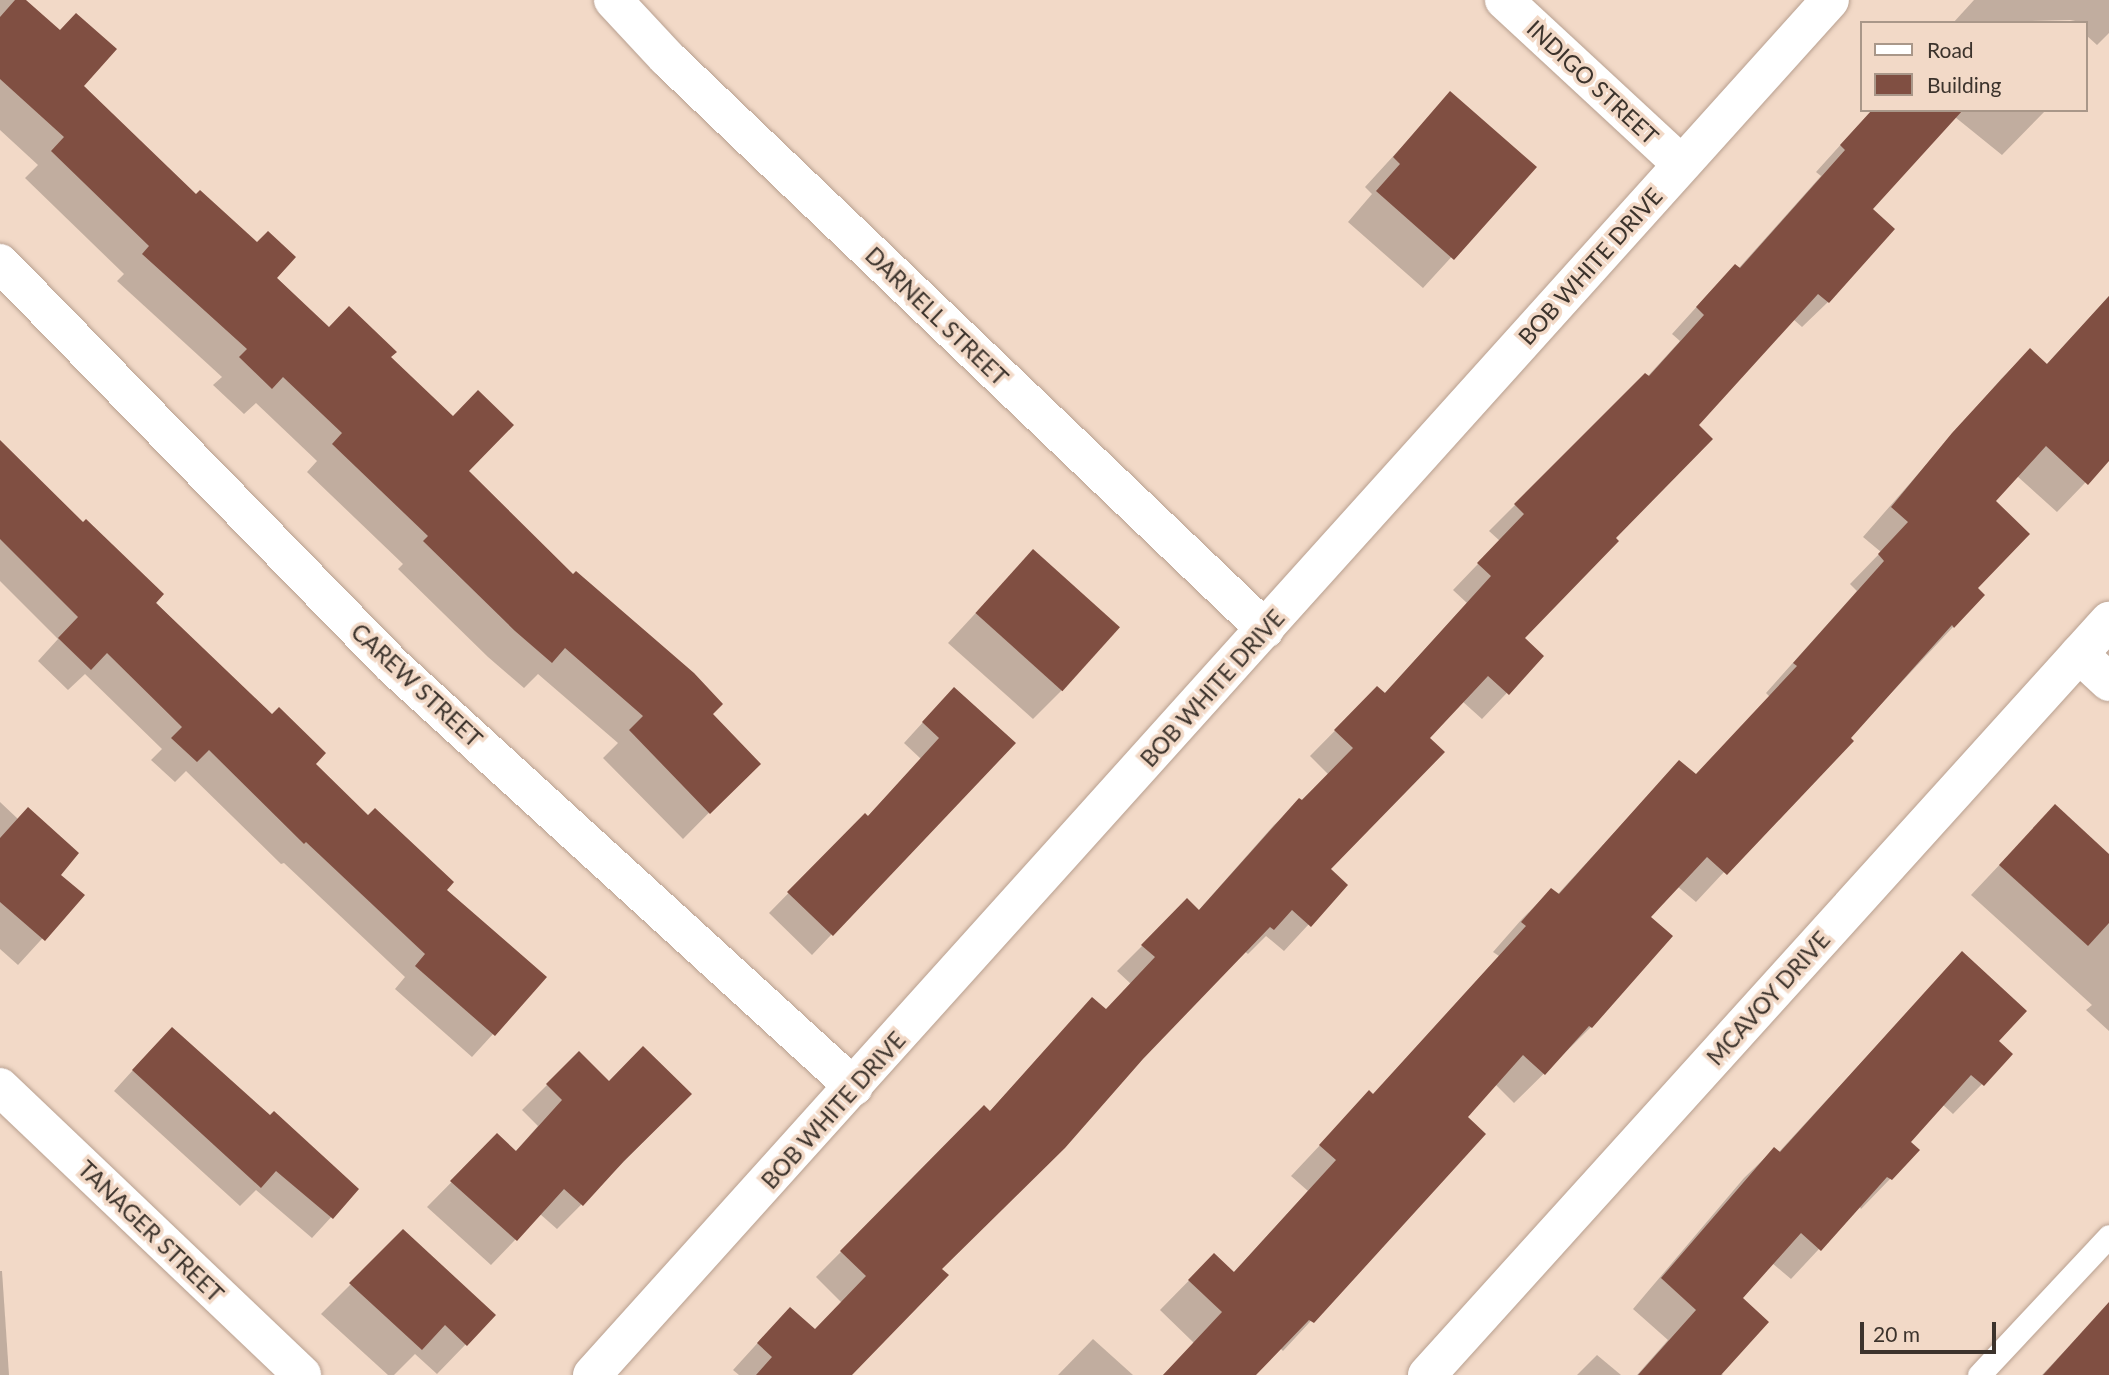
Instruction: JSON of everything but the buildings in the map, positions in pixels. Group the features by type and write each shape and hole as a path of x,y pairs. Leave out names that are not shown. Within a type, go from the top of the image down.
{"street":[{"name":"DARNELL STREET","path":"613,0 667,58 1265,629"},
{"name":"INDIGO STREET","path":"1504,0 1681,164"},
{"name":"BOB WHITE DRIVE","path":"592,1375 1830,0"},
{"name":"CAREW STREET","path":"0,263 393,666 854,1087"},
{"name":"MCAVOY DRIVE","path":"1427,1375 2109,621"},
{"path":"2079,654 2109,682"},
{"name":"TANAGER STREET","path":"0,1087 302,1375"}],"lane":[{"path":"1979,1375 2109,1236"}]}
